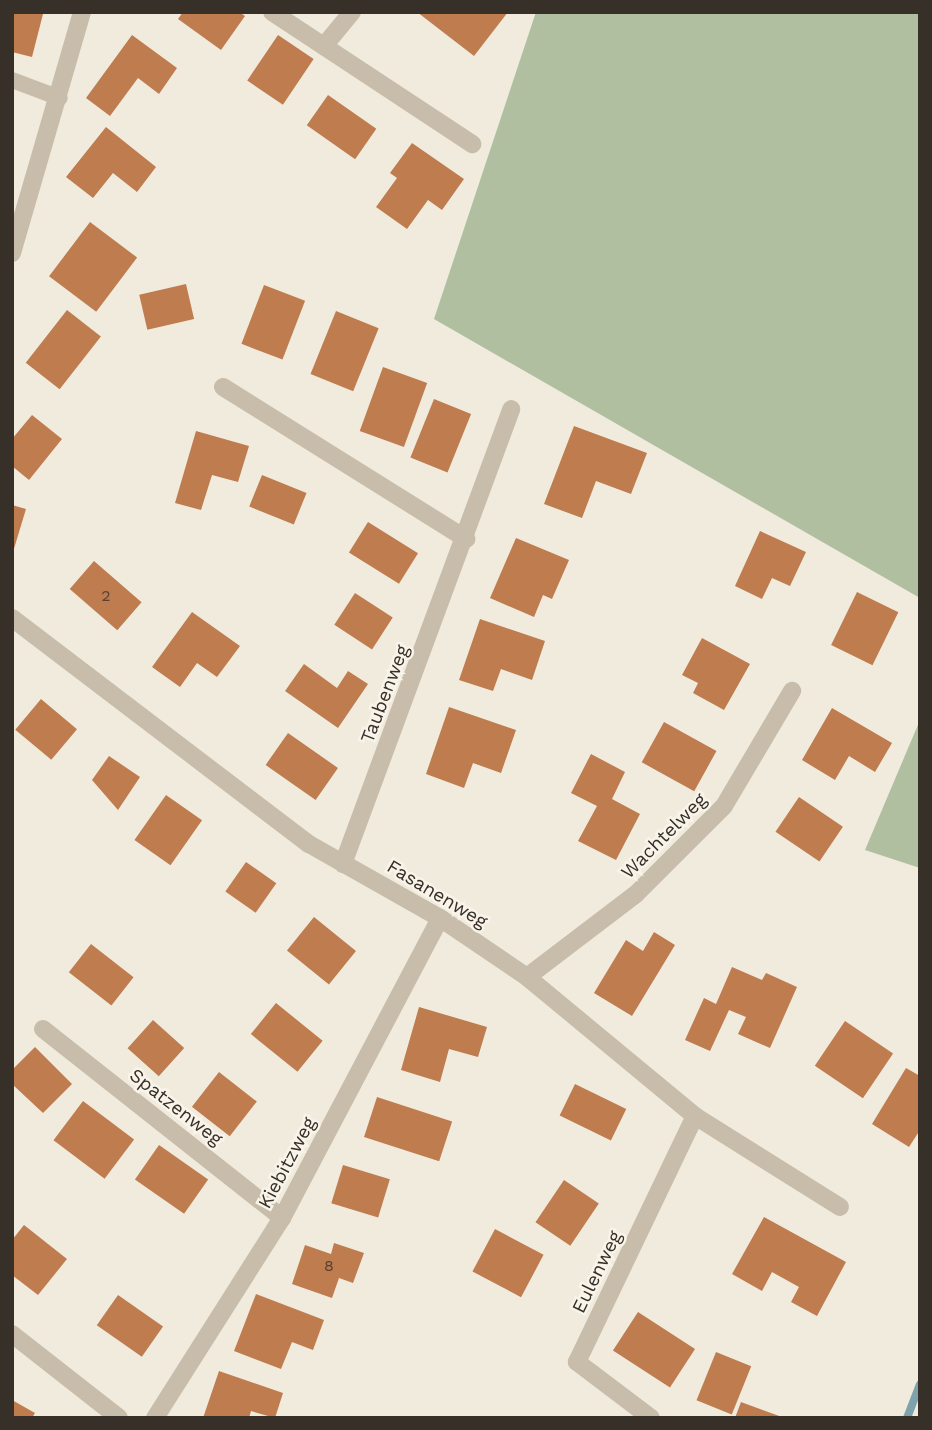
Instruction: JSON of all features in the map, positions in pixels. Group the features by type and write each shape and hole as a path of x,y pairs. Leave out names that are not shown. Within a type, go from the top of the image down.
{"street":[{"path":"12,253 60,98 82,12"},
{"path":"272,12 472,144"},
{"path":"324,46 352,12"},
{"path":"223,387 466,539"},
{"name":"Taubenweg","path":"343,864 466,539 511,410"},
{"name":"Fasanenweg","path":"12,618 309,845 440,918 527,976 695,1116 839,1207"},
{"name":"Wachtelweg","path":"527,976 636,894 724,806 792,691"},
{"name":"Kiebitzweg","path":"155,1418 282,1218 440,918"},
{"name":"Spatzenweg","path":"43,1030 282,1218"},
{"name":"Eulenweg","path":"651,1418 577,1362 695,1116"},
{"path":"12,1334 118,1418"}],"lane":[{"path":"12,80 60,98"}],"green space":[{"path":"536,12 920,12 920,598 434,319"},
{"path":"920,720 920,868 865,850"}],"building":[{"path":"12,12 43,14 32,57 12,52"},
{"path":"183,12 239,12 245,16 221,50 178,19"},
{"path":"417,12 508,12 474,56"},
{"path":"132,35 177,68 159,94 138,78 110,116 86,98"},
{"path":"278,35 314,59 283,105 247,81"},
{"path":"328,95 376,129 355,159 307,125"},
{"path":"106,127 156,167 137,192 113,173 93,198 66,177"},
{"path":"412,143 464,179 442,210 428,200 407,229 376,207 397,178 390,173"},
{"path":"90,222 137,258 96,312 49,276"},
{"path":"186,284 194,319 147,330 139,295"},
{"path":"264,285 305,301 283,360 241,344"},
{"path":"67,310 101,336 60,389 26,363"},
{"path":"336,311 379,328 353,391 311,374"},
{"path":"383,367 427,383 404,447 360,431"},
{"path":"434,399 471,414 447,472 410,457"},
{"path":"32,415 62,439 29,480 12,466 12,439"},
{"path":"574,426 647,453 631,494 596,481 582,518 544,504"},
{"path":"196,431 249,446 238,482 212,475 201,510 175,503"},
{"path":"262,475 307,493 294,525 249,507"},
{"path":"12,505 26,509 13,552 12,552"},
{"path":"368,522 418,553 399,584 349,553"},
{"path":"760,531 806,552 790,586 772,578 762,599 735,586"},
{"path":"516,538 569,560 552,599 543,595 534,617 490,598"},
{"path":"94,561 142,602 117,630 70,589"},
{"path":"857,592 898,612 872,665 831,645"},
{"path":"355,593 393,618 372,649 334,625"},
{"path":"192,612 240,646 217,677 197,663 180,687 152,667"},
{"path":"480,619 545,641 532,680 501,669 493,691 459,680"},
{"path":"702,638 750,664 724,710 693,693 698,683 682,675"},
{"path":"304,664 337,688 348,671 368,684 338,728 285,691"},
{"path":"41,699 77,729 51,760 15,730"},
{"path":"449,707 516,730 501,773 473,763 464,788 426,774"},
{"path":"832,708 892,743 875,772 849,756 835,780 802,760"},
{"path":"664,722 716,751 694,791 642,762"},
{"path":"288,733 338,768 316,800 266,765"},
{"path":"591,754 625,772 612,799 640,814 616,860 578,841 597,806 571,793"},
{"path":"109,756 140,777 118,810 92,780"},
{"path":"166,795 202,820 170,865 134,840"},
{"path":"799,797 843,827 819,861 776,832"},
{"path":"246,862 276,883 256,913 225,891"},
{"path":"314,917 356,951 329,984 287,950"},
{"path":"654,932 675,945 632,1016 594,993 626,940 643,951"},
{"path":"91,944 134,977 111,1006 69,972"},
{"path":"732,967 762,980 766,973 797,987 770,1048 738,1034 746,1017 729,1010 710,1051 685,1040 704,998 716,1004"},
{"path":"276,1003 323,1041 297,1072 251,1034"},
{"path":"419,1007 487,1027 478,1057 449,1049 440,1082 401,1070"},
{"path":"153,1020 184,1048 159,1076 128,1048"},
{"path":"845,1021 893,1053 863,1098 815,1066"},
{"path":"35,1047 72,1084 43,1113 12,1084 12,1070"},
{"path":"906,1068 920,1076 920,1130 909,1147 872,1124"},
{"path":"219,1072 257,1102 230,1136 192,1107"},
{"path":"575,1084 626,1109 611,1140 560,1115"},
{"path":"377,1097 452,1121 439,1161 364,1137"},
{"path":"83,1101 134,1140 105,1179 54,1140"},
{"path":"159,1145 208,1179 184,1214 135,1179"},
{"path":"343,1165 390,1179 378,1218 331,1203"},
{"path":"564,1180 599,1203 570,1246 535,1222"},
{"path":"764,1217 846,1262 817,1316 791,1302 799,1287 772,1272 762,1291 732,1274"},
{"path":"24,1225 67,1259 38,1295 12,1275 12,1240"},
{"path":"495,1229 544,1255 521,1297 472,1271"},
{"path":"334,1243 364,1253 353,1283 339,1278 332,1298 292,1284 305,1245 331,1254"},
{"path":"256,1294 324,1320 313,1350 292,1342 281,1369 234,1351"},
{"path":"118,1295 163,1327 142,1357 97,1325"},
{"path":"638,1312 695,1349 670,1388 613,1351"},
{"path":"716,1352 751,1366 732,1414 697,1400"},
{"path":"219,1371 283,1393 275,1418 251,1411 249,1418 203,1418"},
{"path":"12,1400 35,1413 32,1418 12,1418"},
{"path":"741,1402 782,1417 782,1418 735,1418"}],"waterway":[{"path":"907,1418 920,1384"}]}
